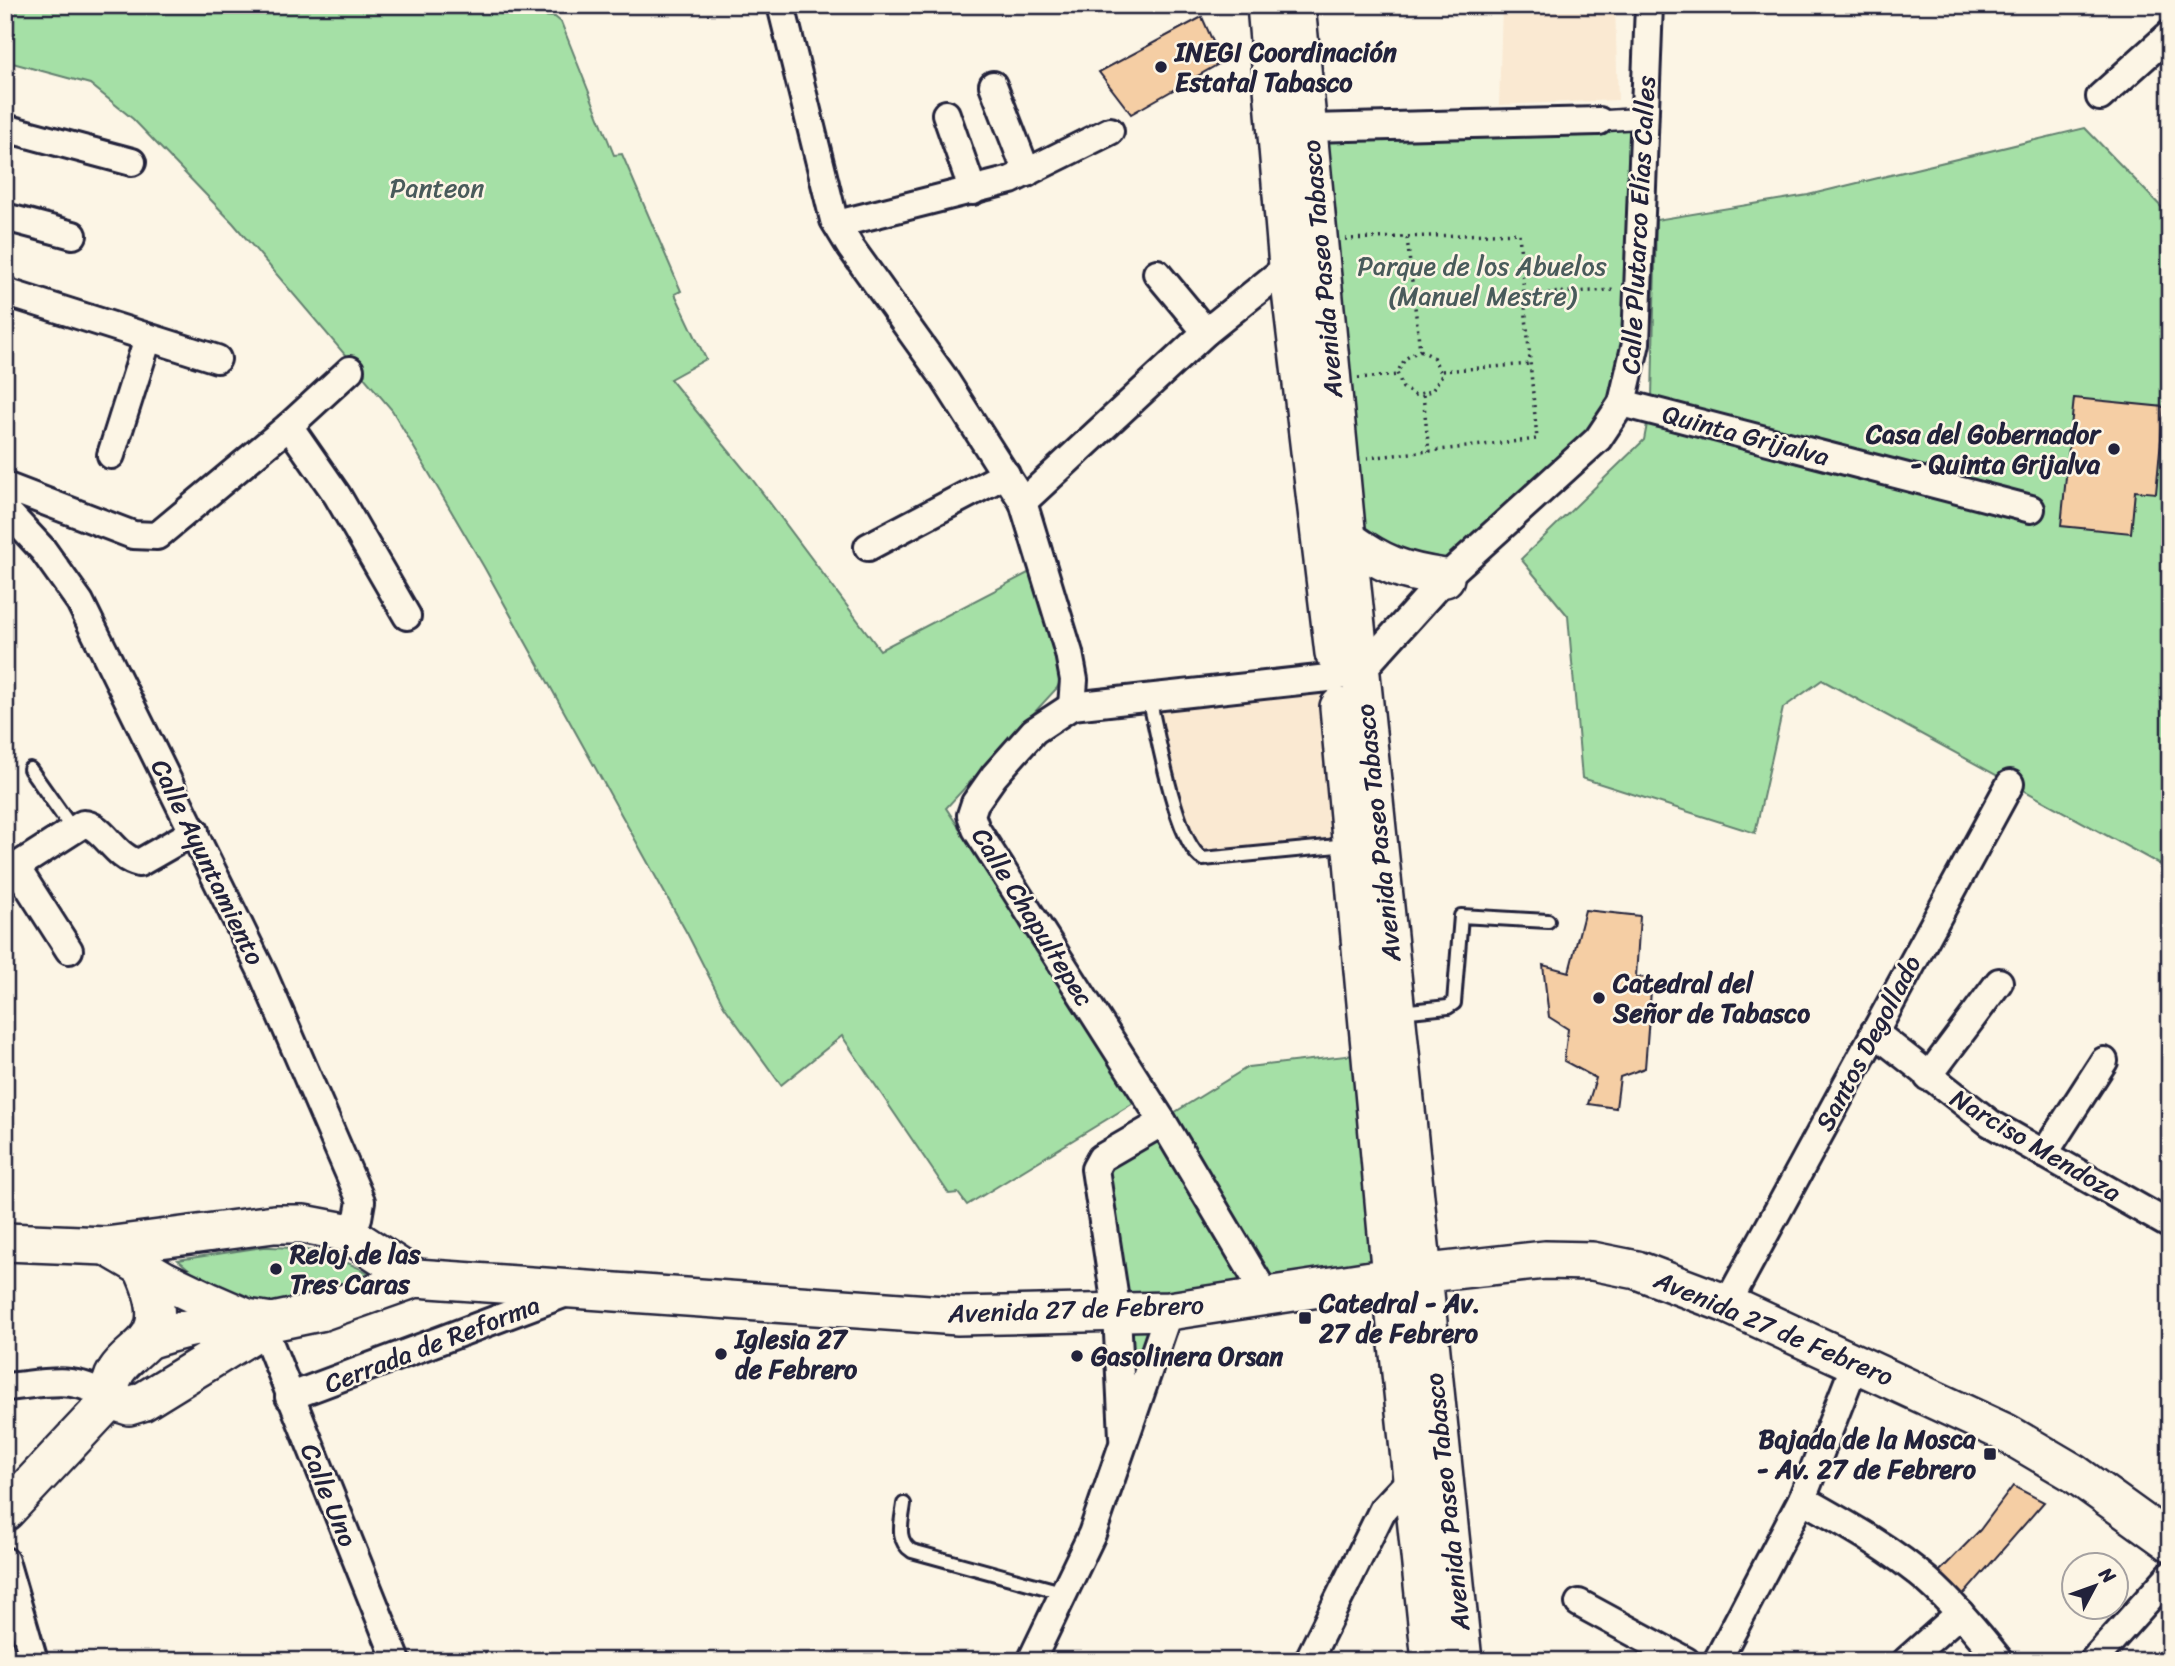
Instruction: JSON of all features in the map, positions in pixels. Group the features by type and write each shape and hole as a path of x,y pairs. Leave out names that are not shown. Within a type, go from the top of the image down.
{"main road":[{"name":"Avenida Paseo Tabasco","path":"1266,5 1288,266 1397,1013 1413,1477 1431,1661"},
{"name":"Avenida Paseo Tabasco","path":"1296,5 1347,539 1352,845 1408,1275 1463,1661"},
{"path":"1347,539 1379,562 1407,573 1445,578"},
{"name":"Avenida 27 de Febrero","path":"5,1242 106,1246 274,1224 303,1224 345,1232 416,1278"},
{"name":"Avenida 27 de Febrero","path":"106,1246 227,1310 267,1325 320,1312 416,1278 958,1316 1169,1311 1408,1275 1545,1260 1592,1261 1637,1270 1727,1304 2029,1446 2107,1495 2170,1542"},
{"path":"5,1512 110,1400 109,1384 116,1371 147,1340 157,1318 157,1304 142,1267"},
{"path":"147,1340 213,1323 267,1325"},
{"path":"110,1400 129,1406 142,1402 267,1325"}],"street":[{"path":"781,5 824,187 837,224 942,375 1023,502 1066,641 1074,680 1072,706"},
{"name":"Calle Plutarco Elías Calles","path":"1349,674 1445,578 1598,439 1622,403 1636,343 1649,5"},
{"path":"2100,97 2170,34"},
{"path":"993,85 1027,173"},
{"path":"946,114 973,191"},
{"path":"1309,128 1646,118"},
{"path":"5,128 132,162"},
{"path":"837,224 973,191 1027,173 1110,131"},
{"path":"5,217 73,235"},
{"path":"1023,502 1206,332 1288,266"},
{"path":"1157,273 1206,332"},
{"path":"5,292 217,359"},
{"path":"111,455 148,338"},
{"path":"5,486 133,535 151,538 157,536 289,426 351,370"},
{"name":"Quinta Grijalva","path":"1622,403 2031,509"},
{"path":"289,426 337,495 407,616"},
{"path":"868,547 1006,474"},
{"name":"Calle Ayuntamiento","path":"5,509 43,550 73,591 195,831 263,974 361,1200 355,1223 345,1232"},
{"name":"Calle Chapultepec","path":"1267,1297 1163,1122 976,829 971,815 975,803 1016,748 1034,731 1072,706 1349,674"},
{"name":"Santos Degollado","path":"1727,1304 2010,784"},
{"path":"69,950 11,870 73,830 89,824 125,860 139,863 195,831"},
{"path":"1928,1077 1999,982"},
{"name":"Narciso Mendoza","path":"1874,1032 1990,1123 2170,1225"},
{"path":"2044,1154 2104,1061"},
{"path":"1124,1437 1117,1312 1095,1169 1101,1158 1163,1122"},
{"name":"Cerrada de Reforma","path":"289,1397 574,1290"},
{"path":"1031,1661 1066,1593 1092,1534 1169,1311"},
{"name":"Calle Uno","path":"267,1325 289,1397 397,1661"},
{"path":"1717,1661 1802,1499 1855,1364"},
{"path":"5,1387 78,1382 95,1387 110,1400"},
{"path":"1308,1661 1383,1509 1413,1477"},
{"path":"1802,1499 1903,1561 1960,1613 2000,1661"},
{"path":"5,1561 34,1661"},
{"path":"2093,1661 2170,1575"},
{"path":"1579,1603 1686,1661"},
{"path":"1906,1661 1960,1613"}],"lane":[{"path":"1149,698 1179,824 1197,855 1203,859 1352,845"},
{"path":"30,769 73,830"},
{"path":"1397,1013 1448,1007 1454,1003 1461,916 1548,921"},
{"path":"904,1504 900,1537 904,1546 912,1551 1066,1593"}],"path":[{"path":"1320,240 1519,233 1537,439 1340,461"},
{"path":"1407,237 1419,350"},
{"path":"1524,294 1639,289"},
{"path":"1398,375 1406,391 1423,395 1438,384 1441,371 1433,357 1419,350"},
{"path":"1398,375 1405,359 1419,350"},
{"path":"1441,371 1530,364"},
{"path":"1332,379 1398,375"},
{"path":"1423,395 1429,453"}],"shaded area":[{"path":"1502,5 1615,5 1618,100 1499,105"},
{"path":"1332,680 1349,842 1205,855 1182,823 1153,701"}],"green space":[{"name":"Panteon","path":"5,5 415,5 555,17 561,22 614,155 622,154 681,291 675,294 706,359 670,379 752,479 880,650 1032,571 1062,678 1057,688 946,808 1140,1099 967,1205 958,1193 949,1194 842,1036 781,1085 724,1006 688,935 484,567 392,410 233,223 133,119 90,84 5,61"},
{"name":"Parque de los Abuelos (Manuel Mestre)","path":"1646,118 1622,403 1445,578 1347,539 1309,128"},
{"path":"2085,128 2170,216 2170,870 1822,680 1783,708 1755,833 1582,778 1568,616 1521,559 1644,440 1652,398 1656,220 1808,195"},
{"path":"1371,1053 1391,1277 1169,1311 1123,1437 1101,1158 1248,1067"},
{"path":"263,1247 294,1248 321,1253 375,1276 319,1301 262,1307 203,1281 178,1260"}],"building":[{"name":"INEGI Coordinación Estatal Tabasco","path":"1202,17 1222,62 1131,114 1099,72"},
{"name":"Casa del Gobernador - Quinta Grijalva","path":"2074,398 2164,407 2156,493 2135,491 2131,533 2061,526"},
{"name":"Catedral del Señor de Tabasco","path":"1585,910 1640,916 1636,977 1652,978 1645,1068 1620,1077 1616,1108 1588,1104 1596,1078 1564,1061 1568,1029 1549,1017 1543,965 1569,972"},
{"path":"2013,1486 2044,1502 1960,1599 1933,1578 1980,1530"}],"place":[{"name":"INEGI Coordinación Estatal Tabasco","path":"1161,67"},
{"name":"Casa del Gobernador - Quinta Grijalva","path":"2114,449"},
{"name":"Catedral del Señor de Tabasco","path":"1599,998"},
{"name":"Reloj de las Tres Caras","path":"276,1269"},
{"name":"Catedral - Av. 27 de Febrero","path":"1305,1318"},
{"name":"Iglesia 27 de Febrero","path":"721,1354"},
{"name":"Gasolinera Orsan","path":"1077,1356"},
{"name":"Bajada de la Mosca - Av. 27 de Febrero","path":"1990,1454"}]}
